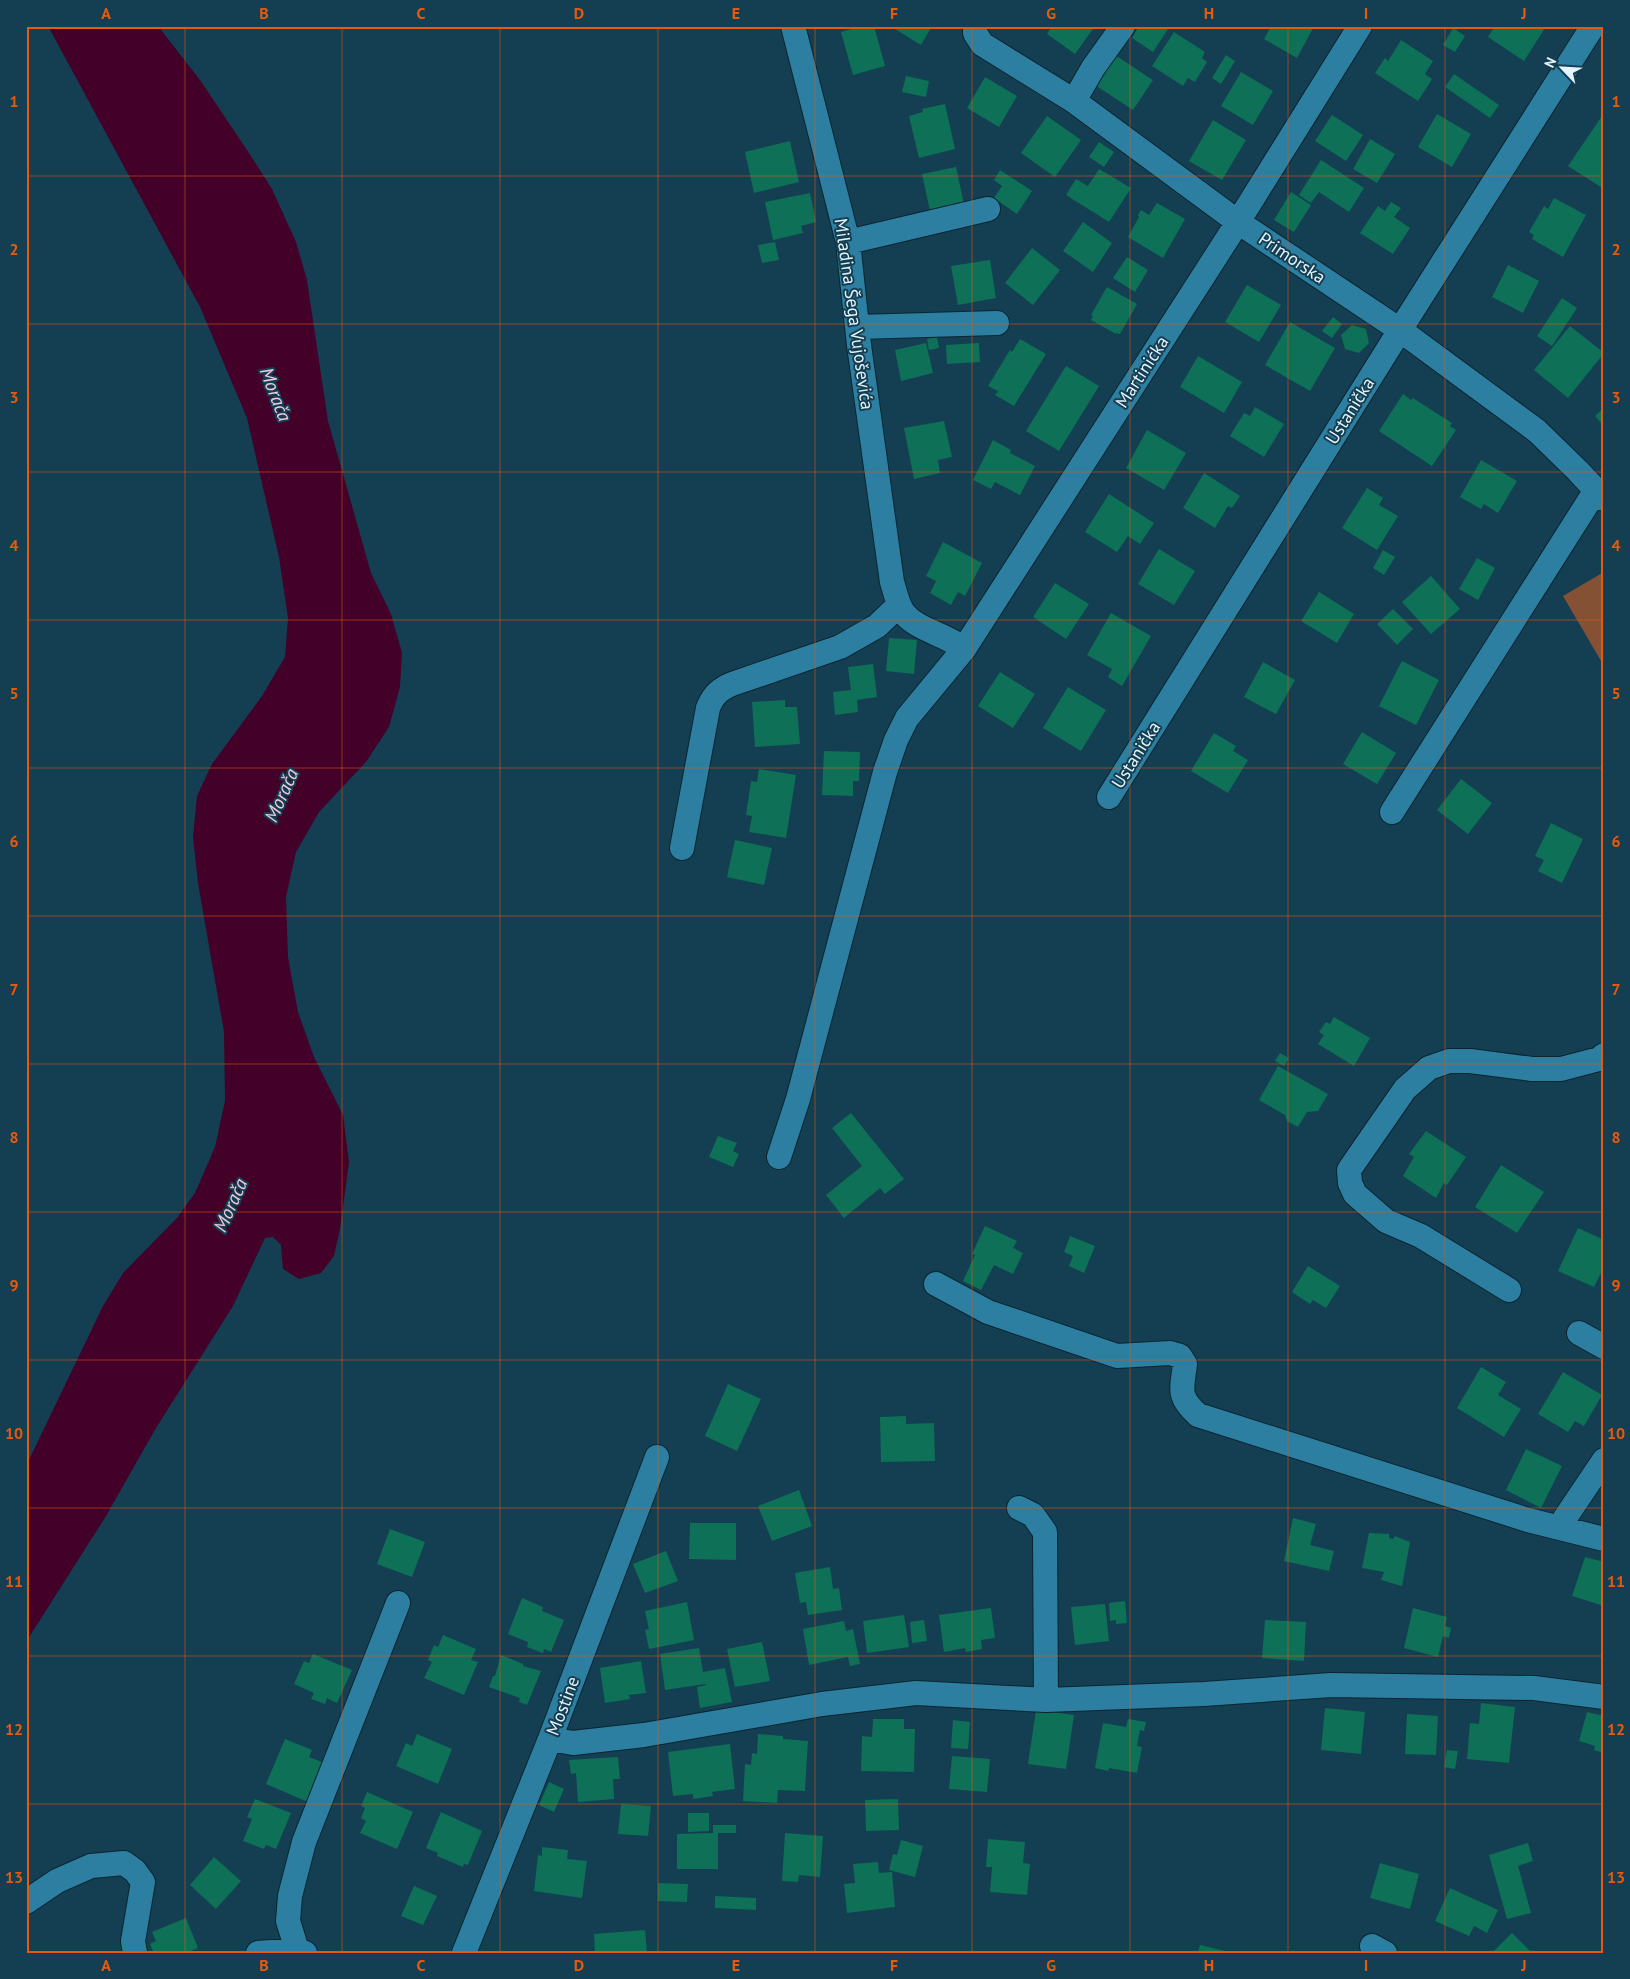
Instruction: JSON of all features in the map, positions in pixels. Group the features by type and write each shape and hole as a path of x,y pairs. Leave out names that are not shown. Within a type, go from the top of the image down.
{"street":[{"name":"Miladina Šega Vujoševića","path":"793,26 848,242 857,327 889,567 899,605"},
{"name":"Primorska","path":"975,26 977,38 982,44 1074,101 1238,222 1400,330 1537,431 1600,495"},
{"path":"1074,101 1093,68 1123,26"},
{"name":"Martinićka","path":"780,1157 798,1099 885,772 896,740 907,718 964,649 1238,222 1360,26"},
{"name":"Ustanička","path":"1109,797 1400,330 1593,26"},
{"path":"848,242 988,209"},
{"path":"857,327 998,323"},
{"path":"1392,812 1600,495"},
{"path":"682,848 708,708 717,692 732,684 840,647 877,626 899,605 916,624 942,635 964,649"},
{"path":"1509,1290 1420,1236 1386,1220 1355,1194 1350,1183 1349,1170 1405,1089 1429,1068 1449,1061 1470,1061 1532,1069 1562,1069 1599,1059 1604,1055"},
{"path":"936,1284 988,1312 1117,1356 1170,1353 1180,1356 1186,1364 1182,1393 1186,1404 1198,1415 1528,1520 1604,1539"},
{"path":"1579,1333 1604,1347"},
{"name":"Mostine","path":"464,1953 550,1739 657,1457"},
{"path":"1561,1528 1565,1518 1604,1460"},
{"path":"1019,1508 1032,1515 1045,1532 1046,1700"},
{"path":"258,1953 301,1951 288,1921 290,1896 304,1842 398,1603"},
{"path":"550,1739 573,1743 644,1735 822,1704 916,1693 1046,1700 1160,1694 1204,1694 1331,1685 1534,1688 1604,1697"},
{"path":"26,1902 57,1881 91,1866 124,1863 135,1871 143,1882 133,1941 134,1953"}],"shaded area":[{"path":"1604,572 1604,666 1563,596"}],"water":[{"name":"Morača","path":"48,26 158,26 200,80 272,189 296,242 307,280 328,421 371,573 391,614 402,653 400,687 389,727 366,762 319,812 296,852 286,897 288,957 298,1012 314,1057 343,1115 349,1162 340,1229 334,1256 321,1273 299,1279 283,1269 281,1245 273,1237 265,1238 233,1306 156,1428 106,1516 26,1642 26,1466 103,1306 123,1273 177,1218 195,1193 215,1147 225,1101 224,1032 198,883 193,837 197,796 212,764 262,696 285,657 288,618 279,557 247,418 200,307"}],"building":[{"path":"862,26 874,26 885,66 853,75 841,32"},
{"path":"890,26 932,26 921,45"},
{"path":"1052,26 1095,26 1075,54 1047,34"},
{"path":"1139,26 1170,26 1153,52 1132,38"},
{"path":"1271,26 1310,26 1313,28 1297,58 1264,39"},
{"path":"1495,26 1543,26 1545,28 1524,61 1488,37"},
{"path":"1453,28 1465,36 1455,52 1443,45"},
{"path":"1174,32 1205,52 1202,58 1207,62 1195,82 1188,78 1183,86 1152,66"},
{"path":"1401,40 1433,61 1425,74 1432,79 1418,101 1375,73 1385,58 1388,61"},
{"path":"1115,55 1153,80 1133,110 1095,85"},
{"path":"1226,55 1235,61 1221,84 1212,78"},
{"path":"1241,72 1273,91 1253,125 1221,106"},
{"path":"1454,74 1499,105 1490,118 1445,87"},
{"path":"906,76 929,81 926,97 902,92"},
{"path":"985,77 1017,96 999,127 967,108"},
{"path":"945,104 955,149 919,158 909,116 923,112 922,109"},
{"path":"1604,113 1604,189 1568,166"},
{"path":"1437,114 1471,134 1452,167 1418,147"},
{"path":"1332,115 1363,135 1346,161 1315,141"},
{"path":"1047,116 1081,140 1055,177 1021,153"},
{"path":"1213,120 1246,140 1222,180 1189,161"},
{"path":"1370,139 1395,154 1377,183 1353,169"},
{"path":"790,141 799,182 754,193 745,152"},
{"path":"1099,142 1114,152 1104,167 1089,157"},
{"path":"1321,160 1364,188 1349,212 1319,192 1311,203 1299,195"},
{"path":"956,167 965,209 931,216 922,174"},
{"path":"1099,169 1131,188 1109,222 1066,195 1076,179 1088,186"},
{"path":"1000,170 1032,191 1017,214 994,198 1002,186 994,180"},
{"path":"1291,192 1311,205 1294,232 1274,220"},
{"path":"810,193 816,222 801,226 803,233 773,240 765,202"},
{"path":"1554,198 1586,215 1563,257 1532,239 1534,235 1529,232 1544,206 1548,209"},
{"path":"1391,202 1401,208 1394,217 1410,228 1393,254 1360,233 1378,206 1385,211"},
{"path":"1157,203 1185,219 1163,258 1128,237 1141,210 1149,215"},
{"path":"1083,222 1112,243 1093,272 1063,251"},
{"path":"775,242 779,260 762,263 758,245"},
{"path":"1032,248 1060,270 1033,305 1005,283"},
{"path":"1127,257 1148,270 1135,292 1113,278"},
{"path":"990,260 996,298 958,305 951,266"},
{"path":"1508,265 1539,281 1523,313 1492,297"},
{"path":"1247,285 1281,305 1259,342 1225,322"},
{"path":"1107,287 1137,304 1120,334 1116,334 1091,320 1093,316 1091,315"},
{"path":"1562,298 1577,308 1552,346 1537,336"},
{"path":"1333,317 1342,324 1332,338 1322,331"},
{"path":"1290,322 1335,348 1310,391 1265,365"},
{"path":"1352,325 1366,329 1369,343 1359,353 1345,349 1341,335"},
{"path":"1570,326 1604,353 1568,398 1534,370"},
{"path":"937,337 939,348 929,350 927,339"},
{"path":"1020,339 1046,354 1014,406 995,395 998,391 988,386 1010,350 1012,352"},
{"path":"926,343 933,373 901,381 895,350"},
{"path":"979,343 980,362 947,364 946,345"},
{"path":"1198,356 1242,382 1224,413 1180,387"},
{"path":"1066,366 1099,386 1059,451 1026,431"},
{"path":"1403,394 1411,400 1413,398 1452,423 1450,426 1456,430 1432,466 1379,431"},
{"path":"1255,407 1284,424 1264,457 1230,436 1244,413 1250,416"},
{"path":"1604,408 1604,426 1595,416"},
{"path":"944,421 952,457 938,460 940,473 914,479 904,428"},
{"path":"1147,430 1186,453 1164,490 1126,468"},
{"path":"993,440 1011,450 1010,453 1035,466 1020,495 995,482 991,489 973,480"},
{"path":"1481,460 1517,481 1498,513 1484,504 1481,509 1460,497"},
{"path":"1204,473 1240,496 1232,508 1228,506 1215,528 1183,508"},
{"path":"1367,488 1383,498 1379,505 1398,516 1377,550 1342,528"},
{"path":"1109,494 1154,523 1140,544 1128,536 1117,552 1085,532"},
{"path":"943,542 982,563 965,596 958,592 951,605 930,593 936,581 926,576"},
{"path":"1159,549 1195,571 1174,605 1138,584"},
{"path":"1383,550 1395,557 1384,575 1373,568"},
{"path":"1477,558 1495,568 1478,600 1459,589"},
{"path":"1431,576 1460,609 1431,634 1402,602"},
{"path":"1055,583 1089,604 1066,639 1033,617"},
{"path":"1319,592 1354,614 1337,643 1301,621"},
{"path":"1393,609 1413,629 1397,645 1377,624"},
{"path":"1111,613 1151,636 1122,686 1108,677 1112,669 1087,655"},
{"path":"889,638 917,640 914,674 886,671"},
{"path":"1402,661 1439,680 1416,725 1379,706"},
{"path":"1263,662 1295,680 1276,714 1244,697"},
{"path":"873,664 877,697 857,700 858,712 835,715 833,692 851,690 848,667"},
{"path":"1000,672 1035,694 1013,728 978,706"},
{"path":"1068,687 1106,710 1081,751 1043,728"},
{"path":"785,700 785,707 797,707 800,744 755,747 752,702"},
{"path":"1362,732 1396,753 1377,784 1343,764"},
{"path":"1214,733 1236,746 1233,751 1248,760 1228,793 1191,771"},
{"path":"824,751 860,752 859,781 853,781 853,796 822,795"},
{"path":"759,769 796,775 786,838 749,832 752,816 746,815 751,781 757,782"},
{"path":"1461,779 1492,803 1468,834 1437,810"},
{"path":"1551,823 1583,839 1562,883 1538,871 1544,860 1535,856"},
{"path":"735,840 772,848 764,885 727,877"},
{"path":"1334,1017 1370,1038 1354,1066 1318,1044 1324,1035 1319,1032 1326,1022 1330,1024"},
{"path":"1280,1053 1289,1058 1284,1066 1275,1061"},
{"path":"1278,1066 1328,1094 1318,1111 1307,1112 1298,1127 1287,1121 1285,1115 1259,1100"},
{"path":"851,1113 904,1179 885,1194 880,1188 844,1218 826,1195 862,1166 832,1128"},
{"path":"1426,1131 1466,1157 1447,1185 1444,1183 1436,1198 1403,1176 1414,1157 1409,1154"},
{"path":"718,1136 737,1143 733,1151 739,1154 733,1167 709,1157"},
{"path":"1501,1165 1544,1192 1517,1233 1475,1207"},
{"path":"985,1226 1017,1241 1013,1248 1023,1253 1013,1274 994,1265 981,1290 963,1281 975,1255 972,1254"},
{"path":"1578,1228 1604,1240 1604,1267 1594,1287 1558,1271"},
{"path":"1070,1236 1095,1246 1084,1273 1069,1266 1073,1256 1064,1252"},
{"path":"1308,1266 1340,1286 1326,1308 1313,1300 1310,1304 1292,1292"},
{"path":"1481,1367 1506,1382 1498,1395 1521,1409 1504,1437 1457,1408"},
{"path":"1563,1372 1602,1395 1584,1426 1575,1421 1568,1432 1538,1414"},
{"path":"728,1384 761,1399 737,1451 705,1436"},
{"path":"906,1416 906,1424 934,1423 935,1461 881,1462 880,1417"},
{"path":"1526,1449 1562,1466 1541,1508 1506,1490"},
{"path":"799,1490 812,1526 772,1541 758,1506"},
{"path":"1293,1518 1316,1524 1310,1545 1334,1551 1329,1571 1284,1561"},
{"path":"690,1523 736,1523 736,1560 689,1559"},
{"path":"390,1529 425,1542 412,1577 377,1564"},
{"path":"1369,1533 1389,1534 1389,1538 1393,1539 1395,1536 1410,1542 1402,1586 1381,1580 1384,1572 1362,1568"},
{"path":"666,1551 678,1581 645,1593 633,1564"},
{"path":"1585,1557 1604,1562 1604,1606 1572,1596"},
{"path":"830,1567 833,1589 839,1588 842,1610 808,1615 806,1602 800,1603 795,1573"},
{"path":"522,1598 543,1607 542,1611 564,1620 551,1652 544,1649 543,1653 527,1647 528,1642 508,1634"},
{"path":"1125,1601 1127,1623 1116,1624 1116,1620 1110,1621 1109,1603"},
{"path":"687,1602 694,1640 649,1649 645,1630 649,1629 645,1611"},
{"path":"1105,1604 1109,1641 1075,1645 1071,1607"},
{"path":"991,1608 995,1638 981,1640 982,1649 966,1652 965,1648 944,1652 939,1615"},
{"path":"1413,1608 1447,1617 1445,1626 1451,1628 1449,1638 1443,1636 1438,1657 1404,1648"},
{"path":"904,1615 909,1647 867,1653 863,1621"},
{"path":"924,1620 927,1641 912,1643 910,1622"},
{"path":"1265,1620 1306,1622 1304,1661 1262,1658"},
{"path":"844,1621 846,1631 853,1629 860,1664 850,1666 848,1657 809,1665 803,1629"},
{"path":"443,1635 476,1649 471,1660 478,1662 464,1695 424,1678 432,1662 428,1660 434,1645 438,1647"},
{"path":"762,1642 770,1681 735,1687 727,1649"},
{"path":"699,1648 703,1672 725,1668 732,1702 700,1708 697,1687 705,1684 665,1690 660,1654"},
{"path":"313,1654 352,1670 337,1703 327,1698 325,1704 311,1699 314,1693 294,1684 304,1661 309,1663"},
{"path":"501,1655 523,1664 523,1666 541,1671 527,1705 519,1702 520,1698 489,1687 493,1676 495,1676"},
{"path":"641,1661 646,1693 629,1695 630,1699 605,1703 600,1668"},
{"path":"1481,1703 1515,1707 1509,1763 1467,1759 1470,1723 1479,1724"},
{"path":"1325,1708 1365,1712 1361,1754 1321,1750"},
{"path":"1036,1710 1074,1715 1066,1769 1028,1764"},
{"path":"1587,1712 1604,1716 1604,1753 1594,1750 1595,1746 1579,1741"},
{"path":"1407,1714 1438,1716 1436,1755 1405,1754"},
{"path":"873,1719 904,1719 904,1729 915,1729 914,1772 861,1771 862,1736 872,1737"},
{"path":"1128,1719 1146,1722 1144,1731 1140,1730 1137,1746 1142,1747 1137,1773 1109,1768 1108,1771 1095,1768 1103,1723 1126,1727"},
{"path":"953,1720 970,1722 968,1749 951,1748"},
{"path":"417,1734 452,1749 438,1784 396,1766 406,1743 412,1746"},
{"path":"758,1734 808,1741 805,1791 778,1790 777,1803 743,1801 745,1764 751,1765 752,1753 757,1754"},
{"path":"285,1739 312,1750 309,1757 327,1764 310,1803 266,1784"},
{"path":"730,1744 735,1789 712,1792 713,1796 693,1799 693,1794 673,1796 668,1752"},
{"path":"1447,1750 1458,1751 1455,1769 1444,1767"},
{"path":"952,1756 990,1759 987,1792 949,1789"},
{"path":"618,1757 620,1779 613,1779 614,1799 578,1802 576,1773 571,1774 569,1760"},
{"path":"549,1782 564,1789 554,1812 539,1805"},
{"path":"367,1792 413,1812 397,1849 360,1833 366,1821 361,1818 365,1808 361,1806"},
{"path":"255,1799 291,1813 276,1849 266,1845 264,1849 243,1841 252,1819 247,1817"},
{"path":"898,1799 899,1830 866,1831 865,1800"},
{"path":"621,1804 651,1806 648,1836 618,1834"},
{"path":"441,1812 482,1831 468,1865 464,1864 463,1867 437,1856 438,1853 426,1848"},
{"path":"688,1813 709,1813 709,1831 688,1832"},
{"path":"713,1825 736,1825 736,1833 718,1833 718,1869 677,1869 677,1834 713,1833"},
{"path":"785,1833 823,1836 820,1877 799,1875 798,1882 782,1881"},
{"path":"988,1839 1025,1842 1023,1863 1030,1864 1027,1895 990,1892 992,1867 986,1867"},
{"path":"901,1840 923,1846 915,1877 889,1870 893,1854 897,1855"},
{"path":"1528,1843 1533,1861 1518,1866 1531,1913 1507,1919 1489,1855"},
{"path":"542,1847 568,1850 567,1859 587,1861 582,1898 534,1891 538,1855 542,1856"},
{"path":"214,1857 241,1881 216,1909 190,1885"},
{"path":"878,1862 879,1873 892,1872 895,1907 847,1913 844,1884 855,1883 853,1864"},
{"path":"1380,1863 1419,1874 1410,1909 1370,1898"},
{"path":"658,1883 688,1884 687,1902 658,1901"},
{"path":"414,1886 437,1896 423,1925 401,1916"},
{"path":"1450,1888 1498,1910 1487,1933 1474,1926 1469,1936 1435,1921"},
{"path":"715,1896 756,1898 756,1910 715,1908"},
{"path":"186,1918 198,1948 186,1953 154,1953 150,1944 156,1941 152,1932"},
{"path":"645,1930 647,1953 595,1953 594,1934"},
{"path":"1512,1933 1530,1951 1528,1953 1492,1953"},
{"path":"1200,1945 1229,1952 1229,1953 1198,1953"}]}
